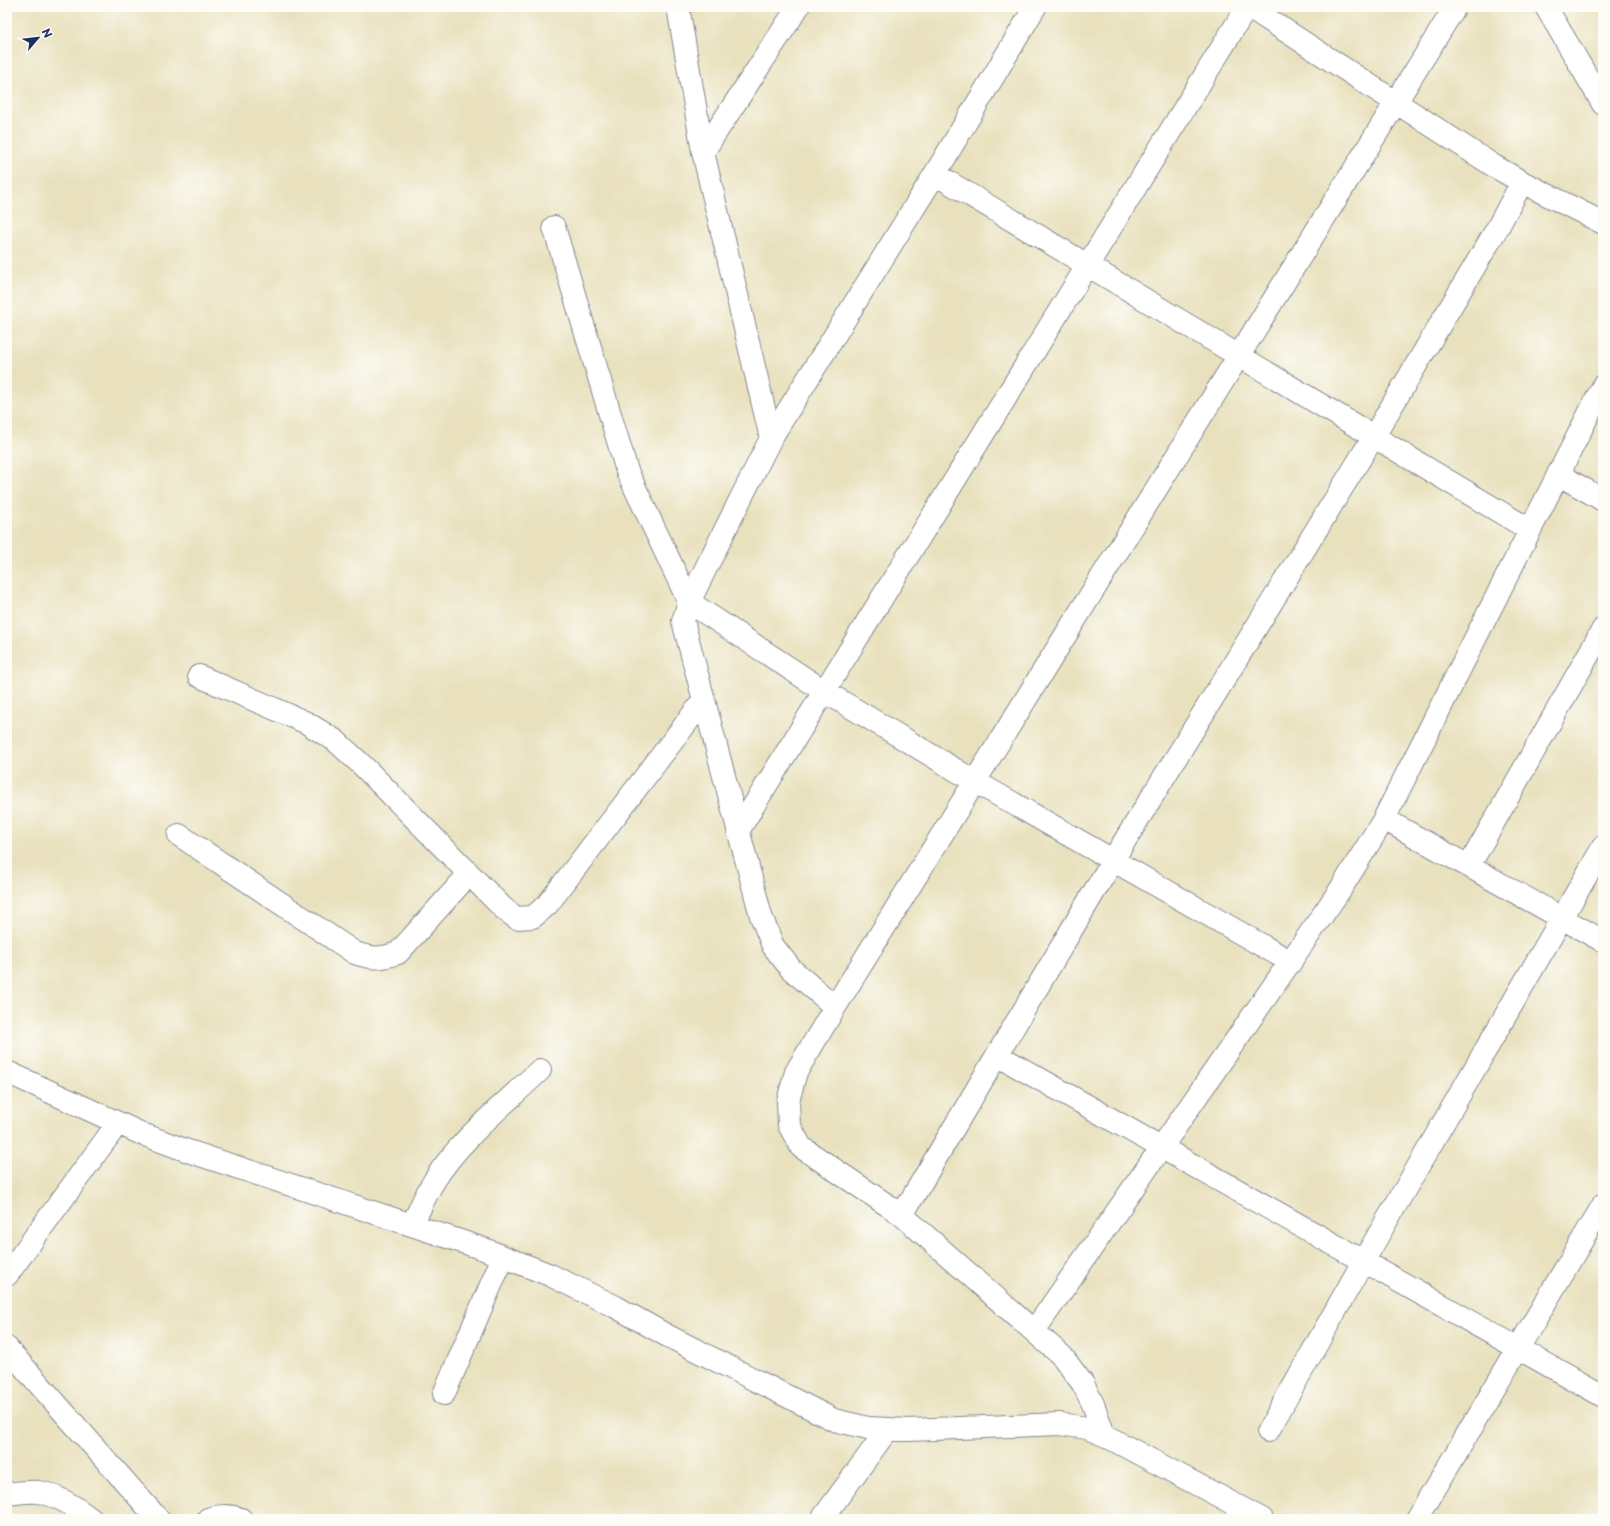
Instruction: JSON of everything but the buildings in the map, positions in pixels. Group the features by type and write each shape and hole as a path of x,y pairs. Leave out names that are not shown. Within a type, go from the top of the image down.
{"street":[{"path":"678,7 703,152 771,438"},
{"path":"703,152 798,7"},
{"path":"738,831 1248,7 1494,166 1522,182 1603,223"},
{"path":"1104,1435 1093,1404 1083,1384 1062,1356 902,1215 801,1147 789,1125 788,1101 796,1072 835,1006 1455,7"},
{"path":"1546,7 1603,104"},
{"path":"835,1006 791,969 773,946 761,916 683,621 689,602 771,438 935,174 1031,8"},
{"path":"935,174 1530,530"},
{"path":"902,1215 1113,860 1374,436 1498,227 1522,182"},
{"path":"554,227 627,471 689,602 824,691 974,781 1291,962"},
{"path":"1034,1331 1291,962 1340,890 1384,819 1603,386"},
{"path":"1558,474 1603,500"},
{"path":"1469,866 1603,629"},
{"path":"199,676 307,723 336,741 363,766 503,908 516,918 533,917 547,905 704,700"},
{"path":"1384,819 1603,941"},
{"path":"179,835 355,953 371,958 384,958 398,953 469,874"},
{"path":"1268,1431 1364,1260 1603,847"},
{"path":"997,1055 1364,1260 1603,1396"},
{"path":"412,1225 434,1181 451,1159 472,1136 540,1070"},
{"path":"7,1072 142,1134 188,1151 412,1225 550,1275 603,1300 666,1335 834,1420 868,1428 908,1430 1060,1424 1087,1428 1104,1435 1262,1519"},
{"path":"7,1276 118,1123"},
{"path":"1417,1519 1603,1205"},
{"path":"444,1394 503,1257"},
{"path":"7,1348 158,1519"},
{"path":"822,1519 888,1429"},
{"path":"7,1494 38,1492 59,1498 75,1507 91,1519"},
{"path":"208,1519 228,1515 241,1519"}]}
